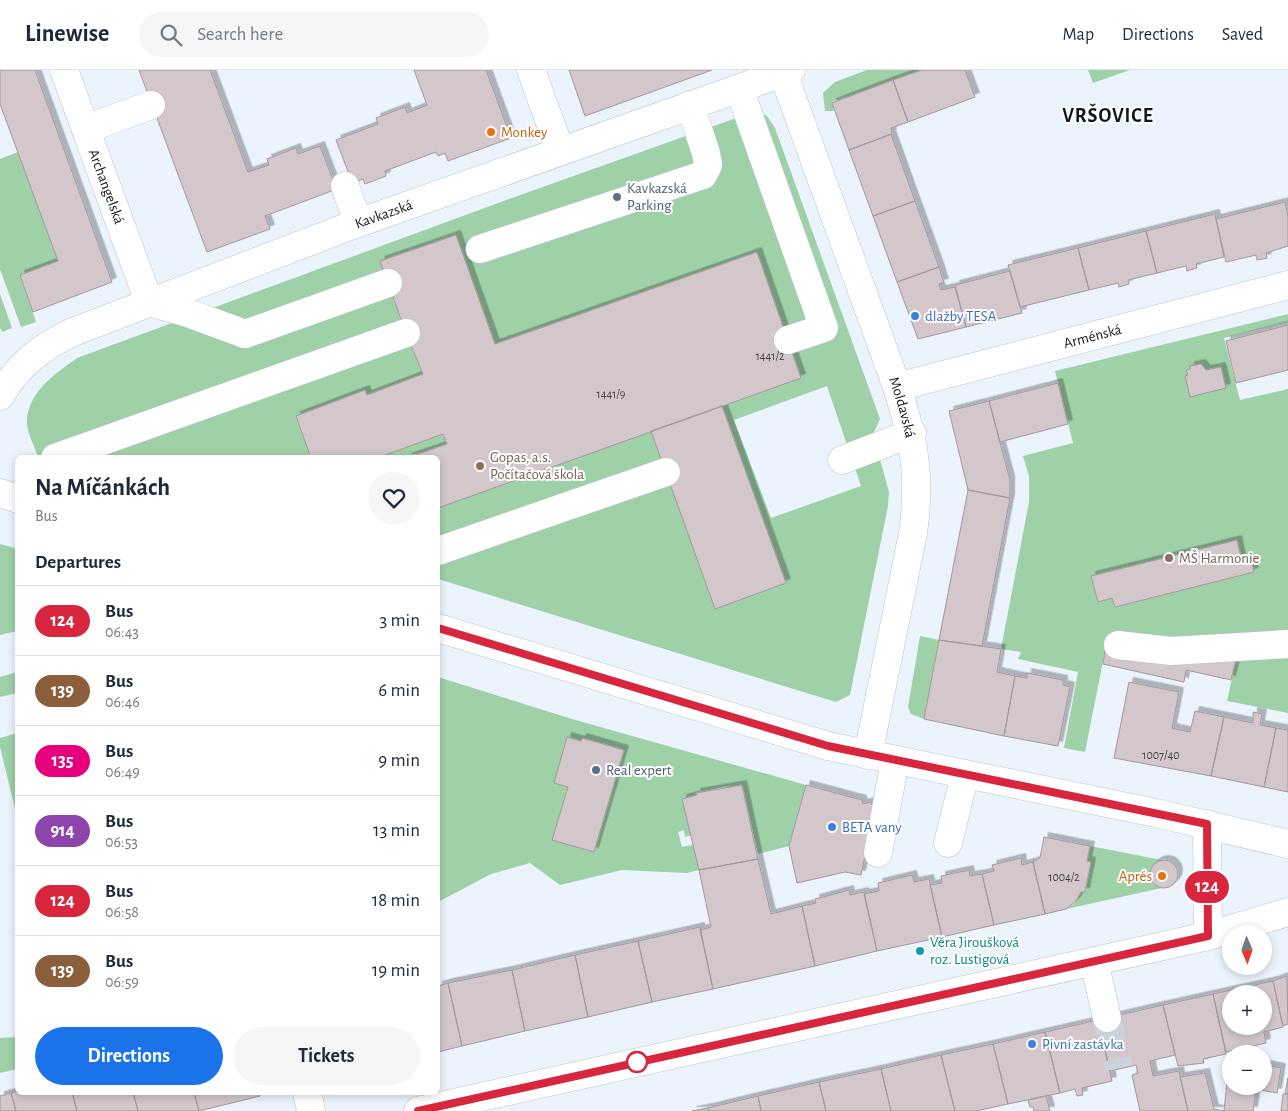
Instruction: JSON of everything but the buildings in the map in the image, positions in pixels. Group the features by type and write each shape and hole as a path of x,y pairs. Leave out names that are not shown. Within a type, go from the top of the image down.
{"street":[{"name":"Archangelská","path":"64,70 150,302"},
{"path":"532,70 560,150"},
{"name":"Kavkazská","path":"0,396 16,372 43,348 72,332 358,223 787,71"},
{"name":"Moldavská","path":"787,71 897,387 912,433 917,464 917,508 868,755"},
{"path":"740,88 824,328 788,340"},
{"path":"86,129 151,105"},
{"path":"480,249 702,175 708,165 706,153 690,105"},
{"path":"344,186 358,223"},
{"path":"150,302 188,313 245,334 388,283"},
{"name":"Arménská","path":"897,387 1288,285"},
{"path":"63,455 406,333"},
{"path":"842,460 912,433"},
{"path":"440,550 666,472"},
{"path":"0,492 15,498"},
{"path":"440,629 828,746 1207,824 1288,844"},
{"path":"1118,645 1171,651 1288,644"},
{"path":"878,853 895,760"},
{"path":"948,844 965,774"},
{"path":"1207,824 1208,936"},
{"path":"418,1111 1208,936 1288,912"},
{"path":"1094,961 1107,1018"},
{"path":"308,1095 311,1111"}],"green space":[{"path":"867,70 922,70 832,102 834,111 825,111 823,93 835,82"},
{"path":"1088,70 1130,70 1093,83"},
{"path":"756,111 767,116 775,128 880,419 873,434 889,492 888,506 850,695 836,702 440,580 440,507 651,431 715,608 786,583 722,406 801,377 757,252 495,344 456,235 381,261 406,333 423,374 367,395 365,390 296,416 310,455 37,455 27,424 31,403 43,385 77,358 509,199","holes":["827,386 861,486 771,518 734,420"]},
{"path":"18,152 58,261 20,275 36,322 21,327 0,269 0,159"},
{"path":"0,294 12,328 2,332 0,327"},
{"path":"1288,314 1288,322 1224,338 1240,400 1288,389 1288,713 1227,701 1237,655 1105,651 1085,752 1064,748 1078,672 1018,659 1021,652 1001,649 1029,502 1029,476 1023,456 1073,443 1055,371","holes":["1201,364 1206,370 1188,375 1186,370 1190,369 1190,366","1237,540 1242,562 1251,560 1254,572 1115,607 1112,598 1092,576"]},
{"path":"443,434 447,444 413,455 385,455"},
{"path":"0,544 15,548 15,631 0,635"},
{"path":"920,636 939,640 924,719 911,714 908,707"},
{"path":"15,673 15,693 0,697 0,677"},
{"path":"440,678 572,719 806,785 789,846 758,854 742,785 728,788 727,786 696,793 697,795 683,799 691,835 685,837 684,830 678,832 682,847 693,845 699,870 687,873 622,870 560,885 530,863 491,874 440,901","holes":["567,737 581,741 583,738 624,750 594,852 553,840 568,787 554,783"]},
{"path":"15,734 15,809 0,747 0,738"},
{"path":"1090,846 1162,860 1153,865 1149,874 1153,884 1162,888 1066,909 1075,903 1081,892 1085,892 1091,862 1087,861"},
{"path":"15,1037 15,1069 0,1073 0,1038"}],"tunnel":[{"path":"1107,1018 1119,1068"}],"bus line":[{"name":"124","path":"418,1111 1208,936 1207,824 828,746 440,629"}],"place":[{"name":"Monkey","path":"491,132"},
{"name":"Kavkazská Parking","path":"617,197"},
{"name":"dlažby TESA","path":"915,316"},
{"name":"Gopas, a.s. Počítačová škola","path":"480,466"},
{"name":"MŠ Harmonie","path":"1169,558"},
{"name":"Real expert","path":"596,770"},
{"name":"BETA vany","path":"832,827"},
{"name":"Aprés","path":"1162,876"},
{"name":"Věra Jiroušková roz. Lustigová","path":"920,951"},
{"name":"Pivní zastávka","path":"1032,1044"}],"district":[{"name":"VRŠOVICE","path":"1108,116"}]}
